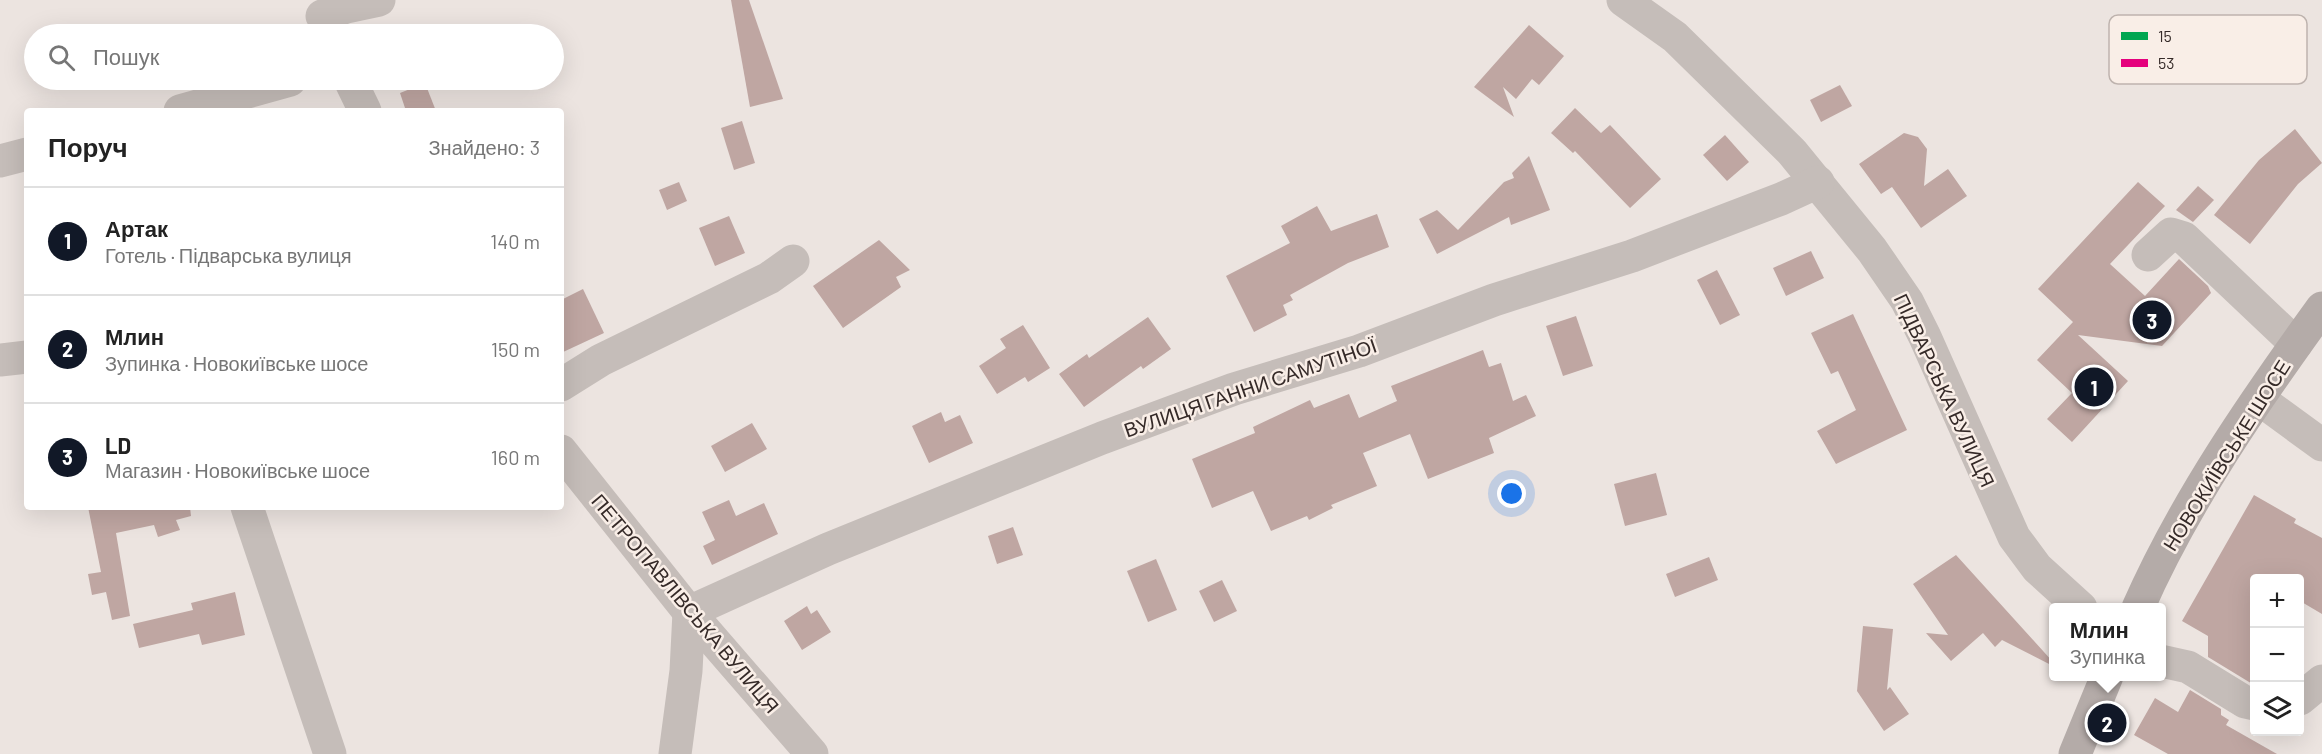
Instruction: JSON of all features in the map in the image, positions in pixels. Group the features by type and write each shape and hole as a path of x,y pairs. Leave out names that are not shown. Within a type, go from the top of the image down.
{"main road":[{"name":"НОВОКИЇВСЬКЕ ШОСЕ","path":"2140,603 2173,537 2259,399 2322,308"},
{"path":"2075,754 2105,681"}],"street":[{"path":"322,17 346,7 379,0"},
{"name":"ПІДВАРСЬКА ВУЛИЦЯ","path":"1623,0 1676,37 1792,152 1872,250 1907,301 1941,370 2014,537 2037,568 2076,603"},
{"path":"191,108 255,90"},
{"path":"355,90 364,108"},
{"path":"0,161 24,155"},
{"name":"ВУЛИЦЯ ГАННИ САМУТІНОЇ","path":"689,612 746,584 828,549 1102,438 1234,389 1359,351 1494,300 1632,256 1781,199 1818,182"},
{"path":"2148,255 2171,234 2184,238 2296,344"},
{"path":"564,383 601,360 770,278 793,261"},
{"path":"0,360 24,357"},
{"path":"2259,399 2322,445"},
{"name":"ПЕТРОПАВЛІВСЬКА ВУЛИЦЯ","path":"564,455 689,612 812,754"},
{"path":"248,510 330,754"},
{"path":"675,754 685,681 689,612"},
{"path":"2166,662 2188,667 2250,703"},
{"path":"2304,696 2322,681"}],"building":[{"path":"731,0 749,0 783,99 750,107"},
{"path":"1529,25 1564,56 1539,85 1532,79 1516,99 1503,87 1514,117 1474,87"},
{"path":"1840,85 1852,106 1821,122 1810,100"},
{"path":"408,90 428,90 435,108 405,108 400,93"},
{"path":"1575,108 1601,133 1610,125 1661,179 1630,208 1575,151 1573,153 1551,133"},
{"path":"742,121 755,163 734,170 721,128"},
{"path":"2295,129 2322,163 2298,184 2250,244 2214,215 2259,160"},
{"path":"1904,133 1918,137 1927,149 1924,186 1948,169 1967,196 1921,228 1892,187 1881,194 1859,164"},
{"path":"1725,135 1749,162 1727,181 1703,155"},
{"path":"1529,156 1550,210 1511,225 1509,217 1437,254 1419,219 1437,210 1458,230 1504,182 1514,178 1512,173"},
{"path":"679,182 687,201 667,210 659,190"},
{"path":"2138,182 2165,206 2110,264 2145,296 2179,259 2208,286 2211,293 2162,346 2078,335 2128,381 2072,442 2047,419 2072,393 2037,360 2073,322 2038,289"},
{"path":"2198,186 2214,200 2193,222 2176,210"},
{"path":"1317,206 1331,231 1377,214 1389,247 1348,263 1290,295 1293,300 1283,305 1287,315 1254,332 1226,276 1290,243 1281,226"},
{"path":"729,216 745,253 715,266 699,228"},
{"path":"879,240 910,270 896,277 901,287 843,328 813,286"},
{"path":"1811,251 1824,278 1786,296 1773,268"},
{"path":"1717,270 1740,315 1720,325 1697,280"},
{"path":"583,289 604,333 564,352 564,298"},
{"path":"1853,314 1907,430 1836,464 1817,431 1856,410 1838,371 1831,374 1811,333"},
{"path":"1576,316 1593,366 1563,376 1546,326"},
{"path":"1148,317 1171,349 1143,369 1141,366 1084,407 1059,374 1087,354 1089,358"},
{"path":"1023,325 1050,368 1028,382 1025,377 997,394 979,366 1006,348 1000,339"},
{"path":"1483,350 1489,367 1501,363 1513,401 1526,395 1536,416 1489,438 1494,453 1428,479 1410,434 1363,453 1377,486 1331,505 1333,508 1309,520 1307,516 1271,531 1253,491 1212,508 1192,459 1255,433 1253,427 1310,400 1314,408 1349,394 1359,418 1397,401 1391,386"},
{"path":"941,412 945,422 960,415 973,443 929,463 912,426"},
{"path":"752,423 767,449 725,472 711,446"},
{"path":"1656,473 1667,515 1625,526 1614,484"},
{"path":"2254,495 2296,519 2294,523 2322,538 2322,614 2304,603 2304,574 2250,574 2250,683 2208,657 2208,636 2182,621"},
{"path":"729,500 736,516 764,503 778,534 712,565 703,546 715,540 702,512"},
{"path":"89,510 190,510 191,516 176,520 180,530 158,537 154,525 116,533 130,616 112,620 106,592 92,595 88,574 101,572"},
{"path":"1013,527 1023,555 997,564 988,536"},
{"path":"1956,555 2049,658 2049,664 2002,640 1995,647 1983,633 1951,661 1926,633 1948,635 1913,584"},
{"path":"1709,557 1718,580 1675,597 1666,574"},
{"path":"1156,559 1177,610 1148,622 1127,571"},
{"path":"1222,580 1237,611 1214,622 1199,591"},
{"path":"235,592 245,635 202,645 199,634 139,648 133,624 193,610 191,603"},
{"path":"807,606 811,614 817,610 831,632 802,650 784,621"},
{"path":"1863,626 1893,629 1887,690 1890,687 1909,714 1884,731 1857,691"},
{"path":"2190,690 2221,709 2221,715 2229,720 2226,725 2277,754 2168,754 2134,735 2155,698 2178,712"}],"place":[{"name":"LD","path":"2152,320"},
{"name":"Артак","path":"2094,387"},
{"name":"Млин","path":"2107,723"}]}
